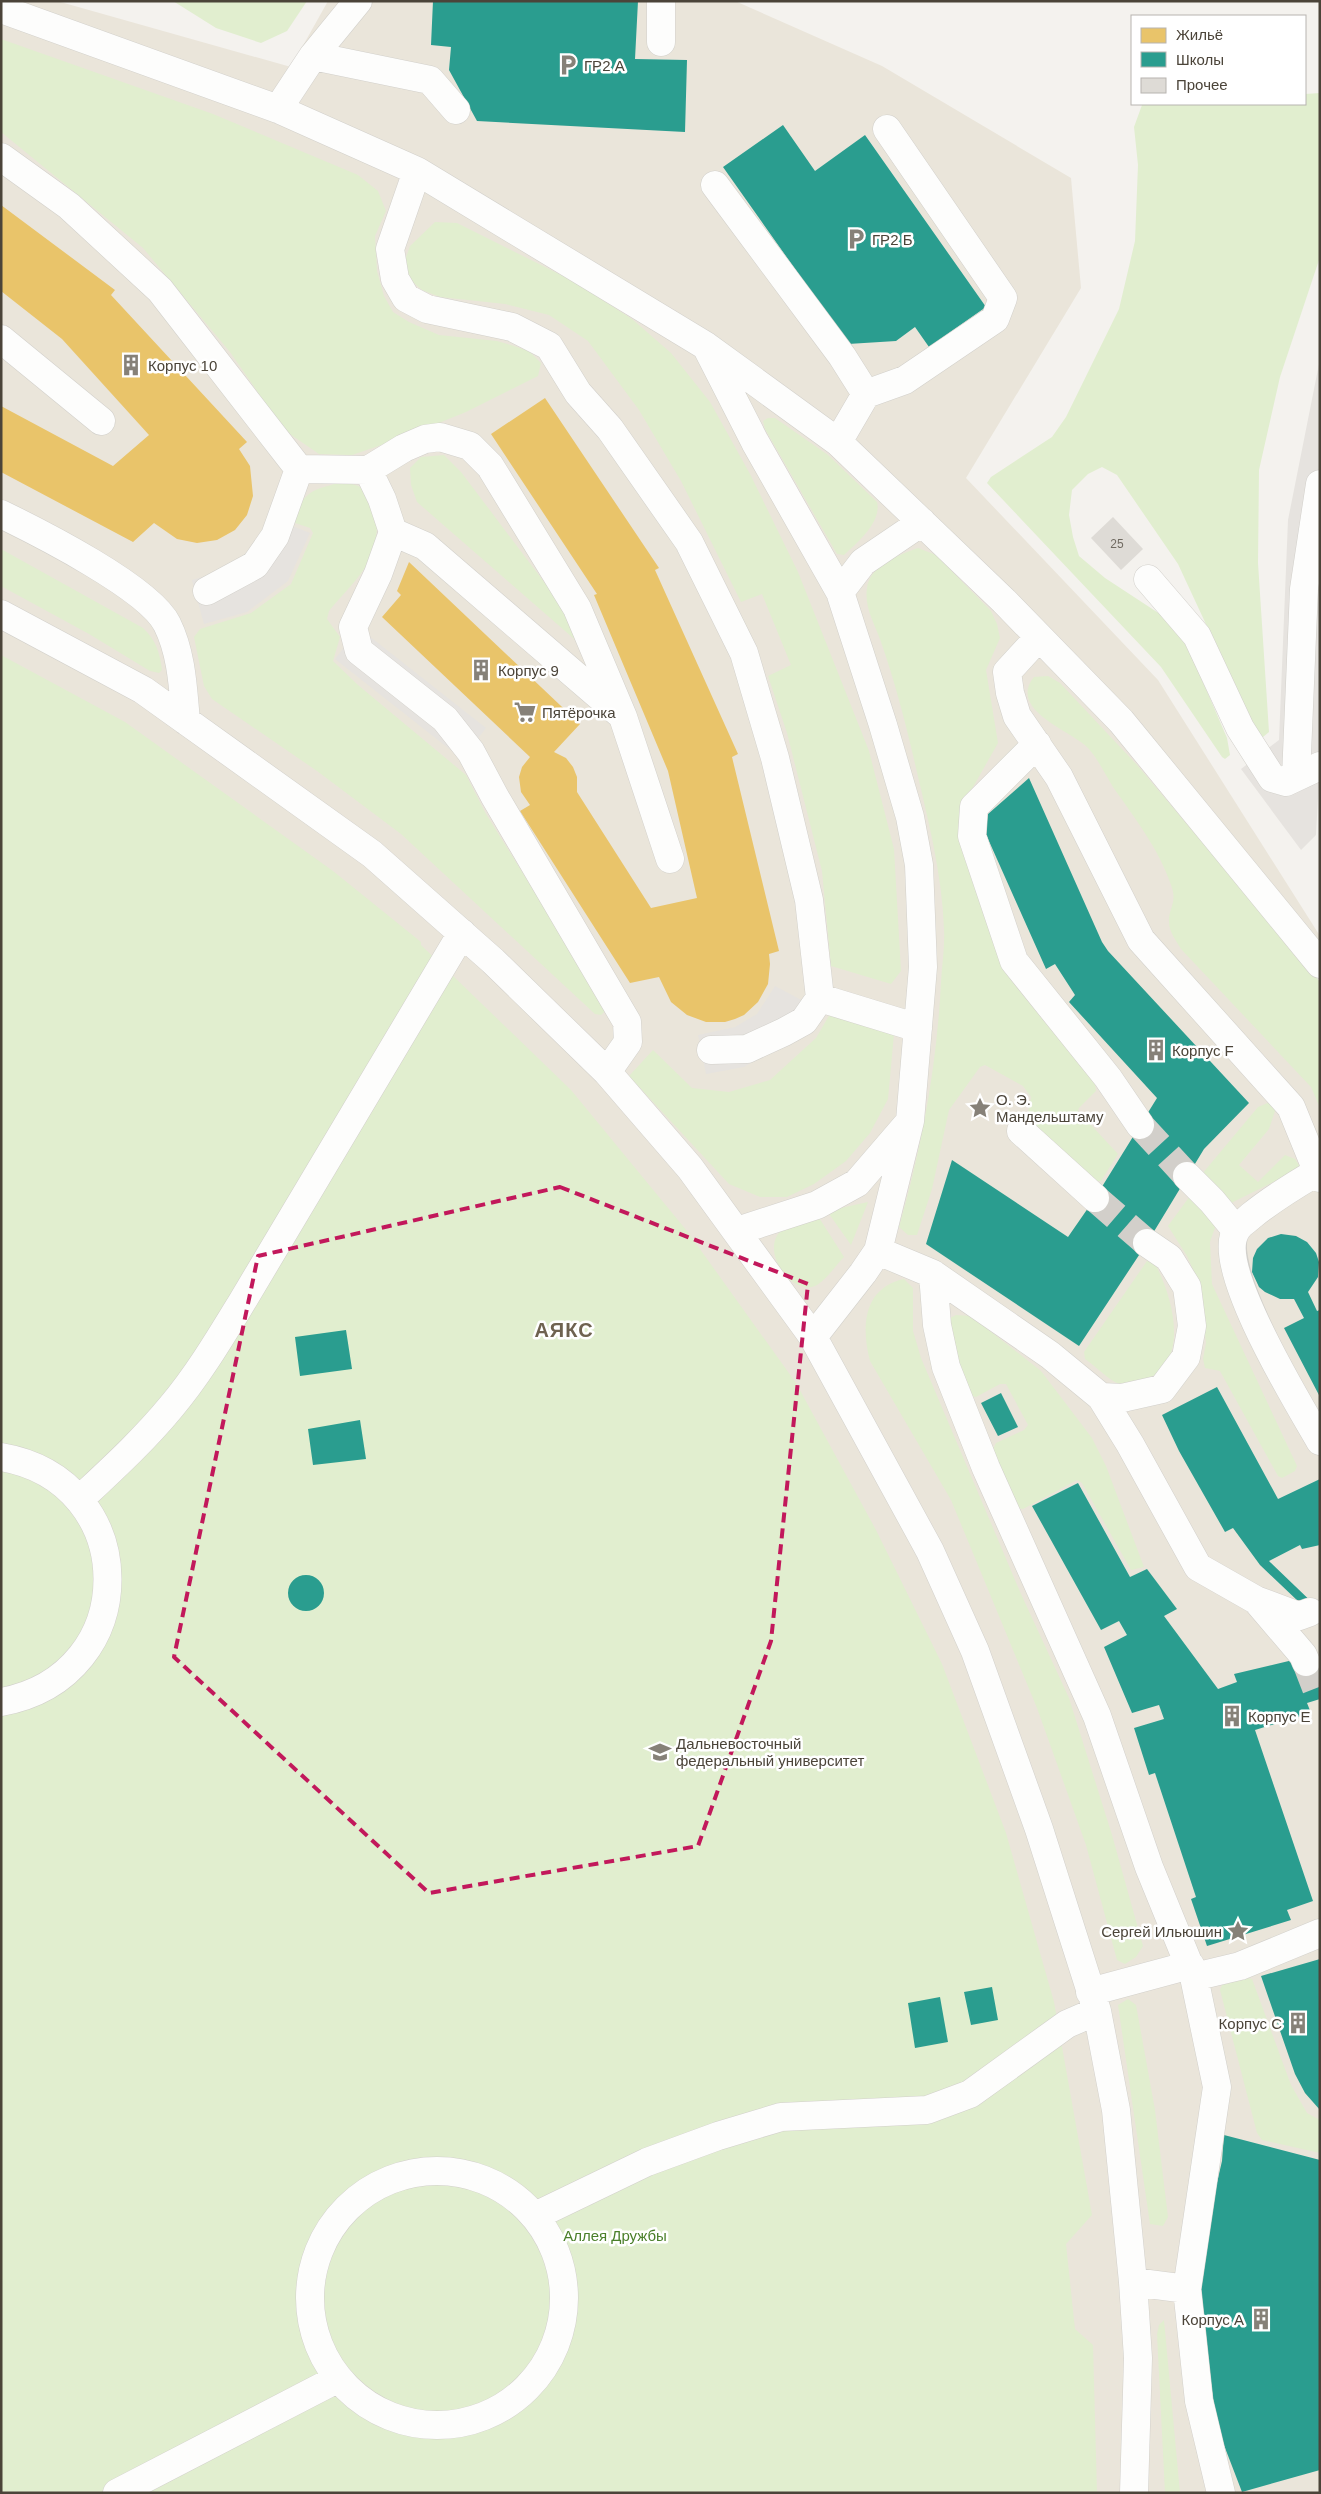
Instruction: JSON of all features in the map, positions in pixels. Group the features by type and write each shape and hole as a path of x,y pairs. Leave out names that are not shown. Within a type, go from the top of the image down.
{"street":[{"path":"278,109 313,56 358,1"},
{"path":"660,1 661,42"},
{"path":"1,9 278,109 417,172 706,346 838,442 1039,638 1121,721 1320,964"},
{"path":"313,56 430,80 456,110"},
{"path":"838,442 866,394 905,380 995,319 1003,298 887,130"},
{"path":"1,157 68,206 160,290 299,469"},
{"path":"417,172 390,249 395,279 406,298 427,309 512,327 549,346 578,393 610,429 690,542 744,653 775,758 809,900 820,998 804,1021 784,1032 747,1049 711,1050"},
{"path":"715,185 842,356 866,394"},
{"path":"1,339 101,421"},
{"path":"706,346 755,442 840,592 902,789 910,817 919,865 923,967 910,1121 878,1251 813,1337"},
{"path":"299,469 368,470 404,448 425,439 440,437 470,446 490,466 577,608 623,717 670,859"},
{"path":"207,591 256,565 275,536 299,469"},
{"path":"368,470 382,499 393,532 378,574 353,627 359,651 445,720 471,752 495,798 627,1022 628,1042 607,1072"},
{"path":"1148,579 1197,636 1240,728 1272,778 1286,782 1308,772 1304,589 1320,484"},
{"path":"1,514 134,588 154,607 167,624 181,666 186,721"},
{"path":"840,592 863,562 922,522"},
{"path":"393,532 425,546 623,717"},
{"path":"1,614 142,690 372,854 462,933 607,1072 690,1168 813,1337 930,1551 975,1651 1039,1829 1094,2002 1116,2110 1133,2282 1138,2358 1134,2493"},
{"path":"1039,638 1007,672 1010,693 1017,716 1059,777 1141,940 1291,1107 1319,1175 1275,1196 1236,1230 1233,1249 1239,1285 1274,1360 1320,1441"},
{"path":"1037,744 974,807 972,836 1014,961 1108,1078 1140,1125"},
{"path":"79,1500 132,1451 171,1407 206,1360 462,933"},
{"path":"820,998 918,1028"},
{"path":"737,1231 817,1205 857,1183 910,1121"},
{"path":"1021,1131 1095,1198"},
{"path":"1187,1176 1212,1201 1236,1230"},
{"path":"1101,1397 1122,1398 1162,1389 1186,1357 1192,1326 1187,1287 1169,1258 1148,1243"},
{"path":"878,1251 933,1274 1050,1356 1101,1397 1130,1444 1198,1567 1256,1600 1299,1616 1316,1610"},
{"path":"933,1274 937,1324 946,1367 986,1468 1097,1716 1149,1867 1192,1971 1217,2087 1187,2289 1199,2401 1221,2493"},
{"path":"1,1457 29,1464 54,1477 79,1500 92,1517 103,1543 108,1570 107,1598 100,1625 87,1649 69,1670 47,1687 22,1698 1,1702"},
{"path":"1256,1600 1303,1655 1306,1662"},
{"path":"535,2216 647,2162 718,2136 781,2117 927,2110 970,2094 1067,2024 1094,2002 1192,1971 1240,1966 1320,1933"},
{"path":"436,2171 477,2176 509,2192 535,2216 554,2246 562,2270 565,2295 563,2321 556,2346 530,2388 490,2416 434,2428 402,2422 366,2405 337,2378 317,2341 309,2300 316,2258 336,2220 365,2192 402,2175 436,2171"},
{"path":"1133,2282 1187,2289"},
{"path":"117,2493 337,2378"}],"highlighted area":[{"path":"560,1187 808,1284 771,1641 698,1846 429,1893 174,1657 258,1256"}],"shaded area":[{"name":"Дальневосточный федеральный университет","path":"1,1 57,1 291,67 328,1 735,1 882,66 1071,178 1081,288 966,478 1158,680 1320,936 1320,952 1295,973 1320,1010 1320,2493 1,2493"},
{"path":"1320,359 1320,761 1316,835 1301,850 1241,769 1279,740 1288,520"},
{"path":"272,518 310,533 288,581 247,612 204,624 192,580 232,568 255,550"},
{"path":"359,628 486,728 462,759 335,659"},
{"path":"775,986 807,1003 784,1044 744,1067 706,1074 698,1035 735,1027 757,1014"}],"green space":[{"path":"173,1 307,1 287,31 261,43 216,28"},
{"path":"1,39 213,114 358,175 378,191 386,211 375,236 377,271 384,296 393,312 409,322 439,335 497,341 529,351 541,363 538,376 466,412 399,439 352,455 319,454 284,430 230,352 143,248 1,132"},
{"path":"1320,93 1320,257 1280,377 1259,470 1258,563 1269,732 1263,737 1257,734 1178,564 1117,475 1102,467 1088,474 1072,490 1069,515 1079,556 1105,578 1163,616 1185,640 1227,738 1230,755 1225,759 1161,667 987,483 991,477 1052,437 1066,417 1119,309 1135,241 1138,165 1134,127 1142,105 1306,105 1306,94"},
{"path":"435,222 457,223 573,281 632,319 671,353 710,402 750,474 798,572 869,751 894,849 901,971 891,984 831,966 822,871 787,733 768,676 791,665 762,594 741,602 681,481 639,410 588,341 549,315 505,304 440,297 422,290 407,277 404,263 410,246"},
{"path":"768,418 775,418 828,455 877,502 878,510 872,524 867,532 844,555 837,554 765,429 763,421"},
{"path":"444,455 461,472 569,615 580,644 417,502 411,485 410,468 421,457"},
{"path":"343,482 358,486 372,500 377,522 377,533 368,563 329,611 327,619 340,637 333,661 358,685 466,775 486,814 595,989 606,1010 601,1015 595,1014 401,834 317,771 212,699 204,686 194,637 200,629 251,613 291,584 313,533 310,528 292,522 301,503 305,497 316,490"},
{"path":"918,548 936,555 991,611 997,624 1000,638 986,670 998,743 964,803 1001,957 1015,985 1095,1084 1096,1091 1078,1111 1118,1154 1101,1181 1097,1181 1037,1134 1027,1119 1031,1097 1023,1086 985,1065 980,1067 949,1110 932,1189 917,1235 908,1235 899,1227 915,1166 932,1074 944,948 943,907 933,841 910,741 899,698 871,616 866,595 869,580 879,567 894,558"},
{"path":"1,549 143,628 157,647 162,670 159,673 150,671 89,634 1,586"},
{"name":"Аллея Дружбы","path":"1,655 125,722 333,871 421,942 421,945 571,1090 687,1231 796,1383 876,1530 942,1664 1006,1833 1054,2002 1092,2215 1066,2244 1075,2329 1093,2345 1097,2493 1,2493"},
{"path":"1048,676 1060,683 1137,765 1320,982 1320,1108 1311,1087 1181,949 1169,926 1174,896 1173,891 1153,846 1088,748 1045,718 1029,700 1028,689 1034,677"},
{"path":"830,1014 894,1034 888,1099 870,1133 846,1161 814,1184 787,1197 760,1197 729,1184 629,1076 653,1050 692,1088 729,1092 770,1080 816,1038"},
{"path":"1270,1102 1276,1108 1269,1129 1239,1165 1258,1182 1285,1155 1295,1159 1299,1165 1298,1170 1229,1204 1202,1174 1258,1107"},
{"path":"1190,1196 1219,1216 1210,1242 1212,1284 1297,1466 1295,1471 1282,1478 1278,1476 1220,1371 1205,1368 1203,1359 1206,1343 1199,1283 1187,1256 1168,1226"},
{"path":"868,1202 851,1245 827,1211"},
{"path":"816,1213 844,1257 821,1282 808,1287 798,1285 781,1269 776,1259 774,1247 776,1237 784,1228"},
{"path":"1147,1261 1154,1262 1167,1291 1174,1326 1173,1343 1169,1358 1160,1371 1145,1380 1122,1385 1110,1379 1085,1359 1084,1352"},
{"path":"904,1279 913,1288 913,1331 921,1358 1021,1594 1069,1698 1112,1835 1143,1946 1136,1957 1125,1964 1117,1960 1086,1845 1037,1708 951,1500 870,1361 866,1335 868,1311 880,1291 890,1284"},
{"path":"956,1315 971,1316 1041,1371 1092,1438 1106,1466 1144,1567 1131,1570 1082,1483 1077,1480 1023,1509 1018,1508 993,1449 996,1443 1024,1430 1028,1425 1006,1384 1000,1384 976,1397 972,1396 955,1361 946,1320"},
{"path":"1243,1977 1252,1979 1291,2085 1307,2113 1320,2120 1320,2153 1262,2140 1257,2133 1220,1990 1222,1985 1233,1978"},
{"path":"1128,1999 1136,2005 1155,2110 1168,2217 1163,2226 1150,2224 1118,2005"},
{"path":"1164,2320 1180,2493 1165,2493 1157,2334 1159,2325"}],"building: Жильё":[{"name":"Корпус 10","path":"1,205 115,290 111,295 247,442 239,449 250,466 253,496 247,515 235,530 217,540 197,543 177,539 154,523 133,542 1,472 1,406 113,466 149,435 62,339 1,291"},
{"name":"Корпус 9","path":"545,398 659,568 655,570 738,754 732,757 779,951 769,954 768,984 758,1002 744,1015 725,1022 706,1022 687,1015 671,1002 659,977 630,983 520,811 530,805 521,792 519,777 522,767 530,757 382,617 401,595 397,591 409,562 580,724 554,752 566,758 573,767 577,777 577,792 651,908 697,898 668,771 594,595 597,594 491,434"}],"building: Школы":[{"name":"ГР2 А","path":"433,1 638,1 635,59 687,60 685,132 477,121 449,70 451,47 431,45"},
{"name":"ГР2 Б","path":"783,125 815,171 865,135 986,307 929,347 915,327 896,341 848,344 723,167"},
{"name":"Корпус F","path":"1029,778 1102,942 1108,951 1249,1103 1204,1149 1147,1243 1079,1346 926,1244 952,1160 1068,1237 1095,1198 1157,1098 1069,1002 1075,995 1055,964 1046,969 980,821"},
{"path":"1281,1234 1296,1236 1307,1242 1316,1253 1319,1262 1318,1277 1308,1292 1317,1311 1320,1310 1320,1397 1284,1328 1304,1318 1294,1299 1280,1299 1265,1292 1259,1287 1252,1272 1253,1258 1257,1249 1268,1238"},
{"path":"346,1330 352,1369 300,1376 295,1337"},
{"path":"1217,1387 1278,1499 1320,1479 1320,1545 1302,1549 1300,1545 1269,1561 1320,1610 1320,1622 1260,1565 1233,1528 1225,1532 1179,1451 1162,1415"},
{"path":"1001,1393 1018,1427 998,1436 981,1403"},
{"path":"360,1420 366,1459 313,1465 308,1429"},
{"name":"Корпус E","path":"1078,1483 1130,1577 1147,1569 1177,1609 1164,1616 1218,1689 1237,1682 1234,1674 1293,1660 1295,1666 1320,1658 1320,1699 1307,1703 1311,1713 1255,1730 1313,1901 1287,1910 1291,1920 1207,1946 1191,1899 1196,1897 1155,1773 1149,1775 1134,1728 1164,1719 1159,1705 1132,1713 1104,1647 1127,1635 1119,1621 1101,1630 1032,1506"},
{"path":"306,1575 313,1576 319,1580 323,1586 323,1600 319,1606 313,1610 306,1611 299,1610 293,1606 289,1600 288,1593 289,1586 293,1580 299,1576"},
{"name":"Корпус C","path":"1320,1959 1320,2110 1305,2093 1295,2074 1261,1976"},
{"path":"992,1987 998,2020 971,2025 964,1992"},
{"path":"940,1997 948,2042 915,2048 908,2003"},
{"name":"Корпус A","path":"1224,2135 1320,2160 1320,2470 1242,2492 1217,2427 1199,2297 1210,2213 1222,2161"}],"building: Прочее":[{"path":"1113,517 1143,549 1121,570 1091,538"}],"tunnel":[{"path":"1140,1125 1187,1176"},
{"path":"1095,1198 1147,1243"},
{"path":"1306,1662 1320,1698"}],"place":[{"name":"ГР2 А","path":"568,65"},
{"name":"ГР2 Б","path":"856,239"},
{"name":"Корпус 10","path":"131,365"},
{"name":"Корпус 9","path":"481,670"},
{"name":"Пятёрочка","path":"525,712"},
{"name":"Корпус F","path":"1156,1050"},
{"name":"О. Э. Мандельштаму","path":"980,1108"},
{"name":"Корпус E","path":"1232,1716"},
{"name":"Дальневосточный федеральный университет","path":"660,1752"},
{"name":"Сергей Ильюшин","path":"1238,1931"},
{"name":"Корпус C","path":"1298,2023"},
{"name":"Корпус A","path":"1261,2319"}],"district":[{"name":"АЯКС","path":"564,1330"}]}
